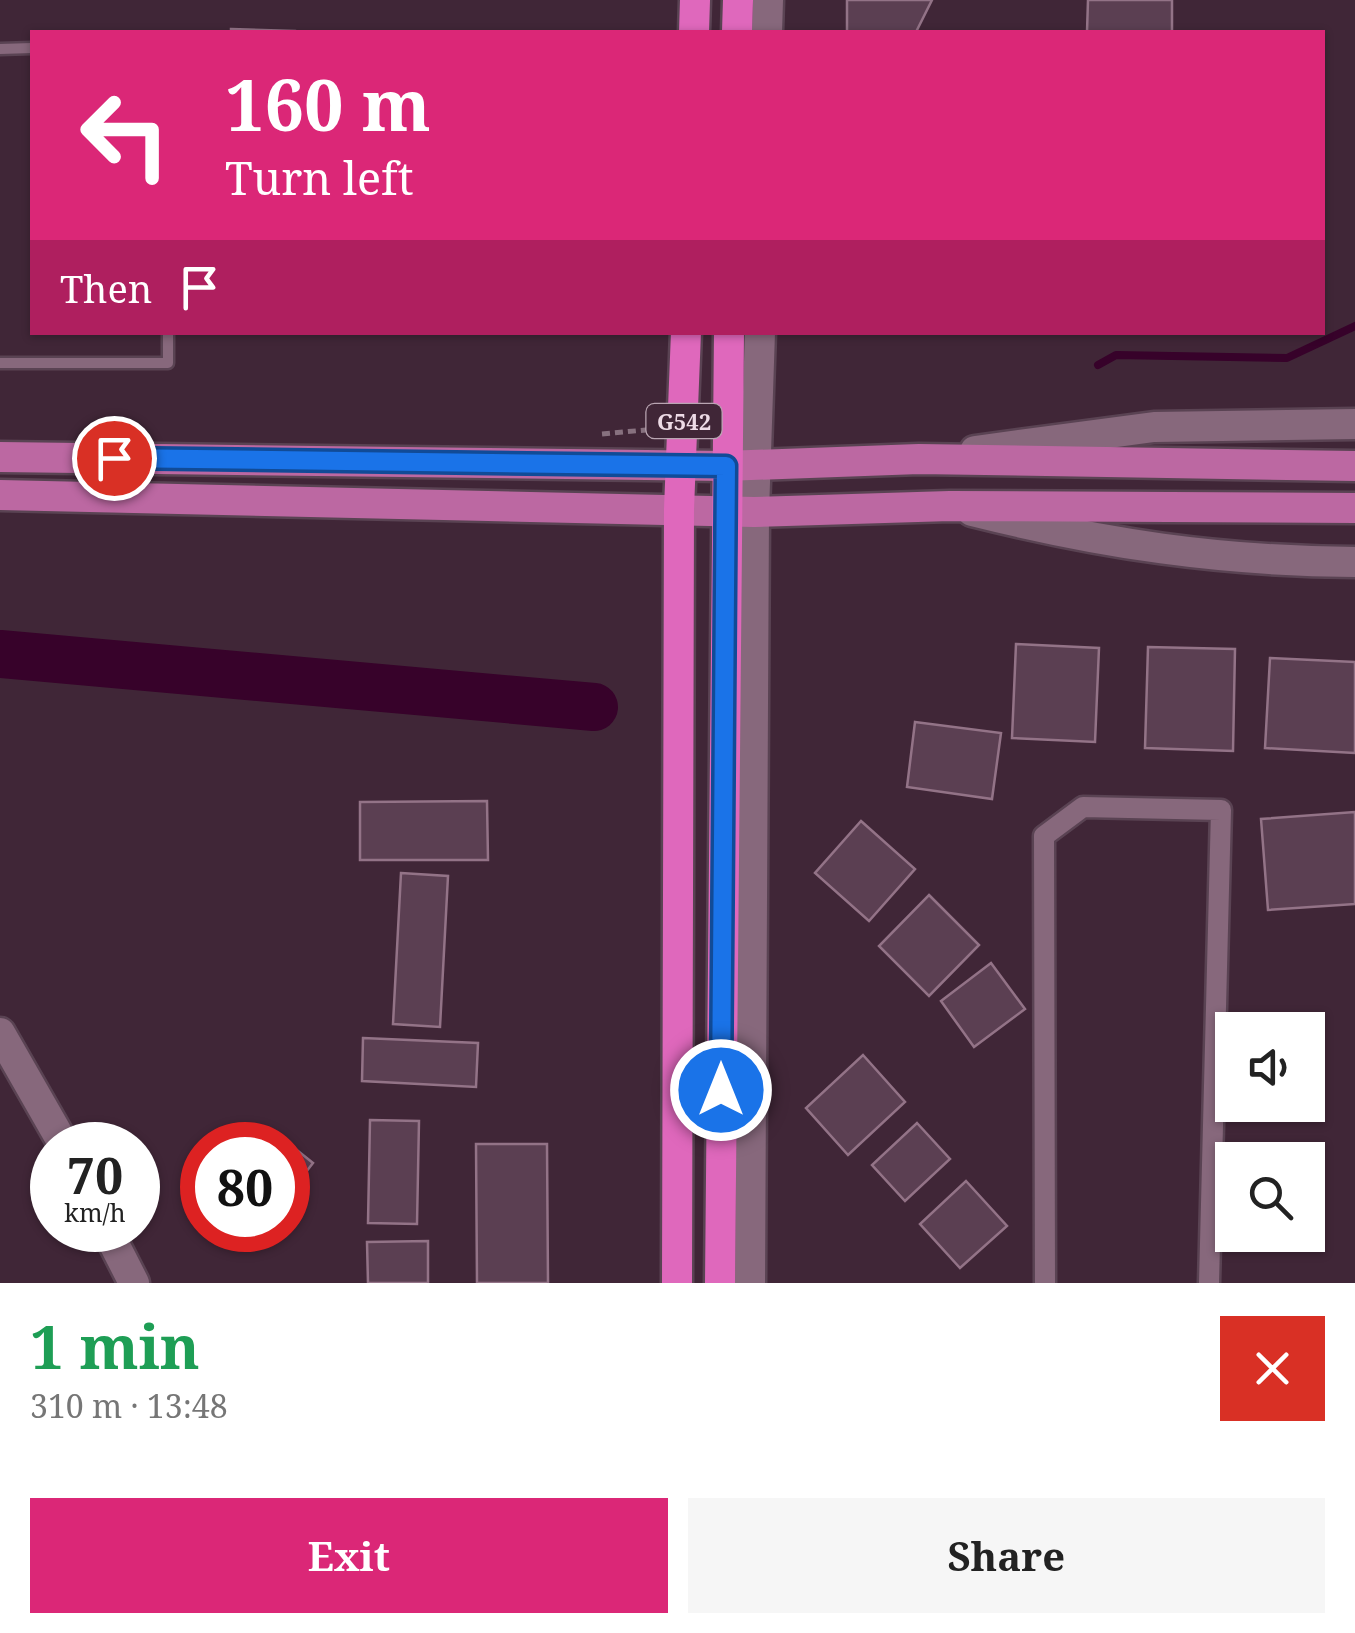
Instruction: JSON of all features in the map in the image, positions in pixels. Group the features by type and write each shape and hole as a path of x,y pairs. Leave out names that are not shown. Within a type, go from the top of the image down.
{"highway":[{"path":"694,30 695,0"},
{"path":"737,30 738,0"},
{"name":"G542","path":"676,1283 679,509 684,463 686,335"},
{"name":"G542","path":"720,1283 724,510 729,335"}],"main road":[{"path":"0,457 726,466 919,459 1355,466"},
{"path":"0,495 754,512 950,506 1355,508"}],"street":[{"path":"767,30 768,0"},
{"path":"750,1283 754,512 760,335"},
{"path":"919,459 1154,427 1355,424"},
{"path":"950,506 1096,542 1254,561 1355,562"},
{"path":"1045,1283 1044,836 1083,806 1221,810 1209,1283"},
{"path":"0,1033 51,1122"},
{"path":"118,1252 134,1283"}],"lane":[{"path":"0,48 30,48"},
{"path":"0,363 168,363 168,335"}],"building":[{"path":"847,0 932,0 917,30 847,30"},
{"path":"1088,0 1172,0 1172,30 1087,30"},
{"path":"1016,644 1099,648 1095,742 1012,738"},
{"path":"1148,647 1235,649 1233,751 1145,748"},
{"path":"1270,658 1355,662 1355,753 1265,748"},
{"path":"915,722 1001,733 992,799 907,787"},
{"path":"487,801 488,860 360,860 360,802"},
{"path":"1355,812 1355,904 1268,910 1261,819"},
{"path":"861,821 915,869 869,921 815,873"},
{"path":"401,873 448,876 440,1027 393,1024"},
{"path":"929,895 979,945 929,996 879,946"},
{"path":"991,963 1025,1009 974,1047 941,1001"},
{"path":"363,1038 478,1043 476,1087 362,1081"},
{"path":"863,1055 905,1102 848,1155 806,1108"},
{"path":"370,1120 419,1121 417,1224 368,1223"},
{"path":"917,1123 950,1159 905,1201 872,1165"},
{"path":"476,1144 547,1144 548,1283 477,1283"},
{"path":"966,1181 1007,1226 960,1268 920,1224"},
{"path":"428,1241 428,1283 368,1283 367,1242"}],"waterway":[{"path":"1098,365 1116,355 1287,358 1355,326"},
{"path":"0,654 594,707"}],"route":[{"path":"114,458 726,466 721,1090"}]}
